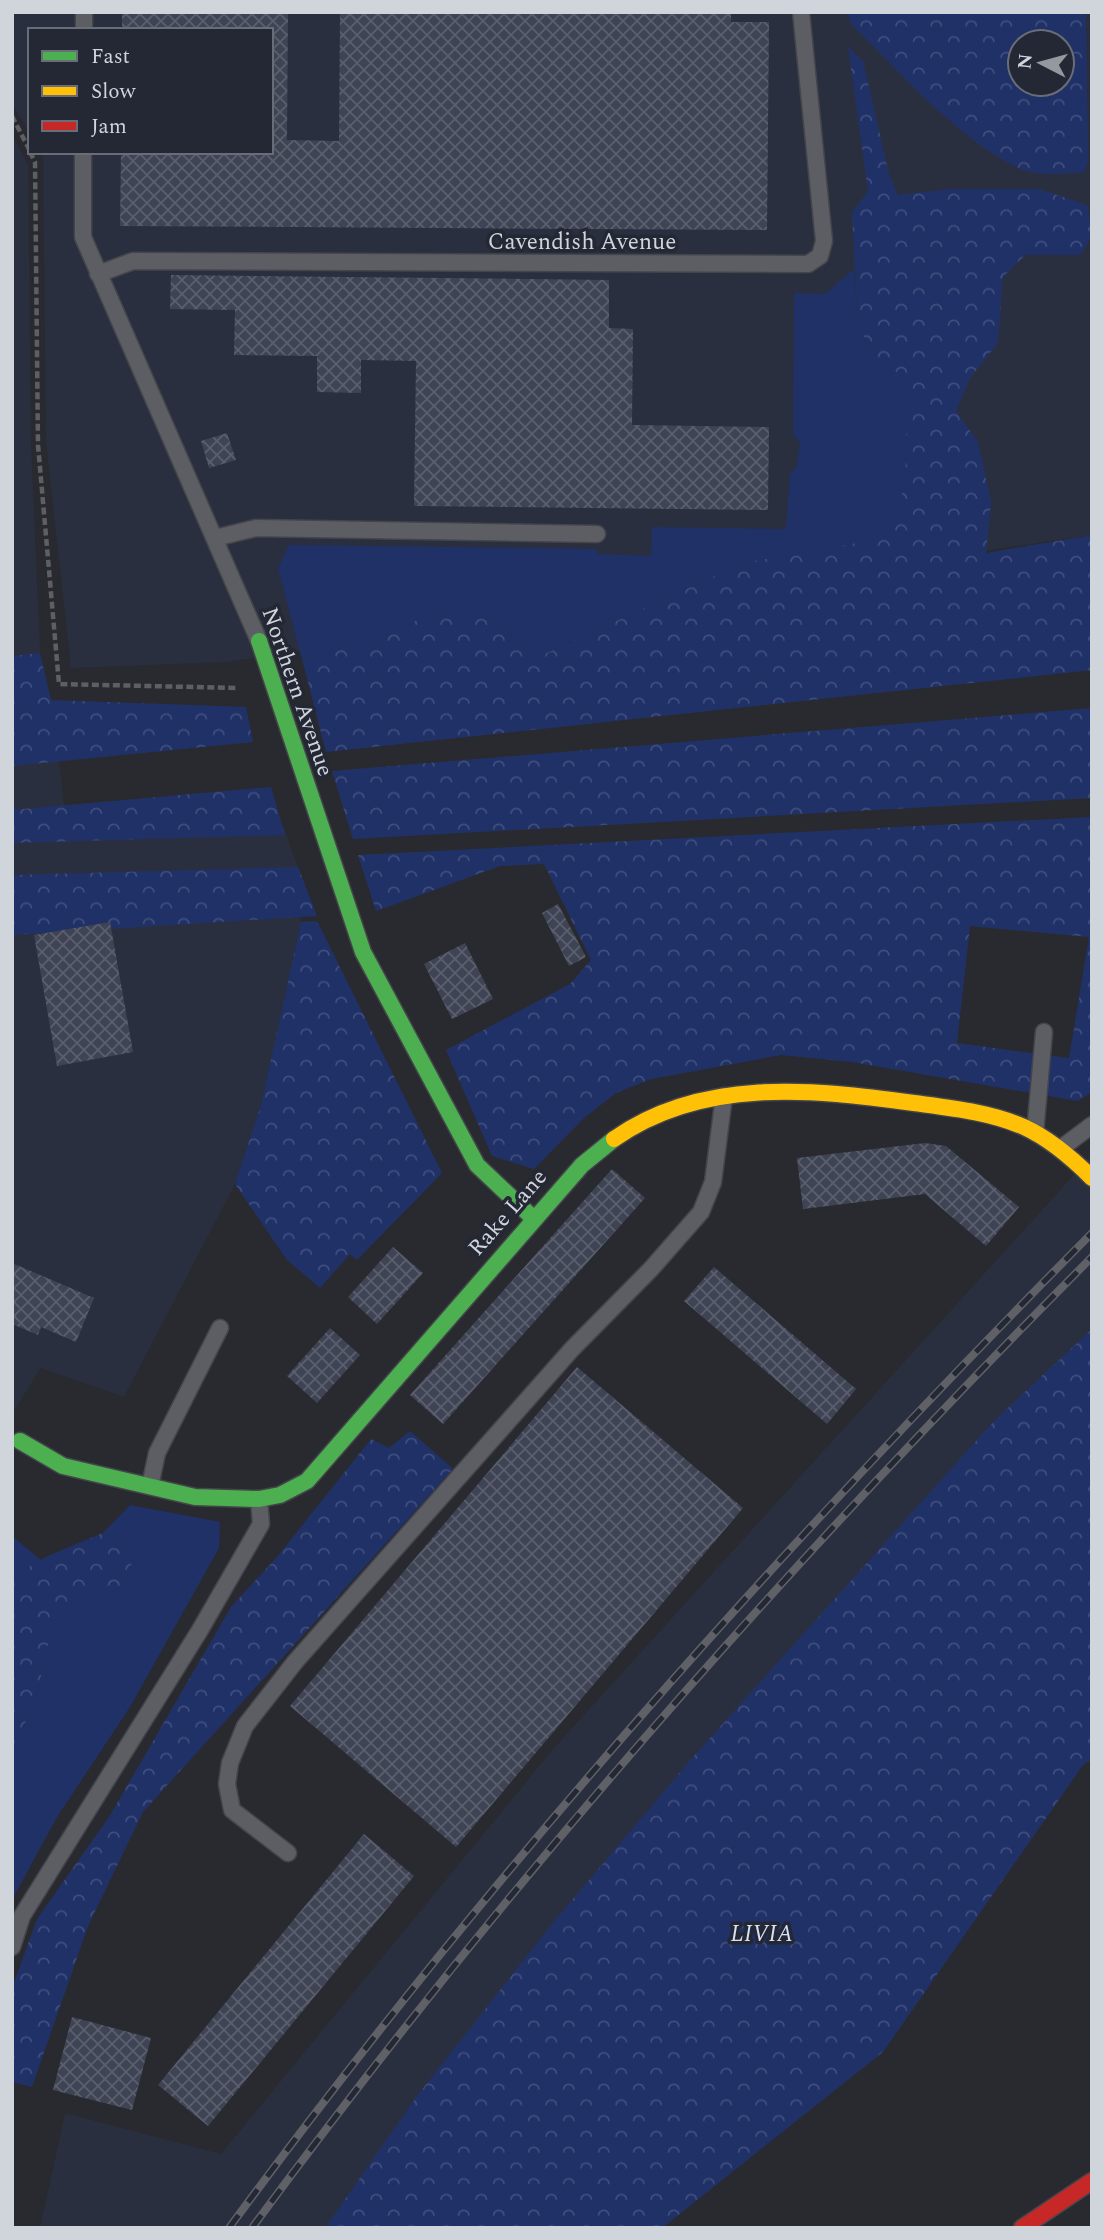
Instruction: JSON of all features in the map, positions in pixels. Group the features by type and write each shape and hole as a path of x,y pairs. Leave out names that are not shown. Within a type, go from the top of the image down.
{"street":[{"name":"Northern Avenue","path":"259,641 272,689 363,952 477,1165 533,1218"},
{"name":"Rake Lane","path":"16,1438 63,1466 195,1497 259,1499 280,1495 307,1481 533,1218 603,1145 655,1115 682,1105 724,1096 812,1090 984,1114 1016,1124 1060,1149 1092,1178"},
{"path":"1022,2228 1092,2181"}],"lane":[{"name":"Cavendish Avenue","path":"98,274 133,261 808,264 820,256 824,241 801,12"},
{"name":"Northern Avenue","path":"83,154 83,237 259,641"},
{"path":"215,538 256,528 597,534"},
{"path":"1035,1135 1044,1032"},
{"path":"288,1853 232,1810 227,1784 230,1763 244,1726 295,1662 572,1349 651,1269 701,1212 713,1182 724,1096"},
{"path":"1060,1149 1092,1125"},
{"path":"150,1486 157,1453 220,1328"},
{"path":"12,1947 22,1916 200,1630 261,1524 259,1499"}],"path":[{"path":"12,116 28,148"},
{"path":"31,154 35,162 37,445 59,684 272,689"}],"shaded area":[{"path":"12,12 1092,12 1092,535 226,662 71,668 46,441 41,154 273,154 273,28 28,28 28,131 12,103"},
{"path":"12,134 28,166 31,441 40,653 51,700 67,826 279,815 298,867 301,922 261,1105 235,1184 124,1397 41,1368 12,1414"},
{"path":"1092,1155 1092,1329 325,2228 40,2228 65,2113 221,2154 554,1748"}],"green space":[{"path":"849,12 1086,12 1088,162 1084,172 1050,174 1016,167 970,137 928,101 850,23"},
{"path":"848,47 863,61 889,174 898,195 950,189 1039,189 1087,205 1089,237 1080,255 1025,255 1003,277 998,343 970,378 956,411 978,442 991,502 986,553 1092,535 1092,670 326,752 302,659 383,637 442,608 492,621 540,656 743,563 890,537 905,482 908,381 873,354 858,325 852,213 868,191"},
{"path":"854,269 858,325 873,354 908,380 905,482 890,538 743,563 540,656 492,621 442,608 383,637 302,659 278,568 289,545 597,549 597,554 651,556 652,527 786,529 790,475 797,466 800,443 793,434 794,293 825,294"},
{"path":"40,653 51,700 246,707 253,742 12,766 12,656"},
{"path":"1092,708 1092,798 353,839 332,771"},
{"path":"271,787 285,835 12,843 12,810"},
{"path":"1092,817 1092,1092 1078,1101 852,1062 781,1055 651,1079 616,1093 584,1118 534,1169 492,1156 446,1050 570,984 591,960 544,864 500,866 376,911 358,855","holes":["970,926 1089,937 1069,1058 957,1043"]},
{"path":"298,867 317,916 12,935 12,875"},
{"path":"317,921 442,1173 357,1260 350,1254 320,1288 287,1260 235,1184 261,1105 301,922"},
{"name":"LIVIA","path":"1092,1329 1092,1759 1083,1765 883,2052 662,2228 325,2228 417,2096 556,1919 694,1756 994,1421"},
{"path":"410,1431 453,1469 143,1812 88,1926 32,2087 12,2082 12,1988 37,1919 109,1817 231,1607 277,1557 371,1439 389,1448"},
{"path":"130,1505 220,1522 219,1548 130,1707 57,1817 12,1900 12,1759 39,1686 53,1621 85,1597 123,1589 136,1551 103,1533"},
{"path":"103,1533 136,1551 123,1589 85,1597 53,1621 39,1686 12,1759 12,1576 50,1555"},
{"path":"12,1536 41,1560 12,1576"}],"building":[{"path":"122,12 288,12 287,140 339,141 340,12 731,12 731,22 769,22 767,230 120,226 121,154 273,154 273,28 122,28"},
{"path":"171,275 609,280 609,328 633,329 632,425 769,427 768,510 414,506 416,361 361,360 361,393 317,392 317,356 234,355 235,310 170,309"},
{"path":"227,433 236,460 209,468 201,441"},
{"path":"558,904 586,957 569,966 542,913"},
{"path":"110,922 133,1052 57,1066 34,935"},
{"path":"465,943 493,999 452,1019 424,964"},
{"path":"925,1143 946,1146 1019,1207 986,1246 925,1194 803,1209 797,1158"},
{"path":"612,1169 645,1198 443,1424 410,1395"},
{"path":"393,1247 423,1273 377,1324 348,1297"},
{"path":"12,1263 94,1298 76,1342 41,1327 38,1335 12,1324"},
{"path":"714,1267 856,1389 827,1424 684,1301"},
{"path":"330,1328 360,1355 317,1403 287,1376"},
{"path":"577,1367 743,1508 456,1847 290,1706"},
{"path":"364,1834 414,1876 208,2126 158,2085"},
{"path":"72,2017 151,2038 132,2110 53,2090"}],"railway":[{"path":"229,2228 328,2096 430,1967 642,1715 863,1470 1092,1233"},
{"path":"252,2228 448,1973 654,1727 869,1488 1092,1257"}],"traffic: fast":[{"path":"259,641 363,952 477,1165 533,1218"},
{"path":"20,1441 63,1466 195,1497 259,1499 280,1495 307,1481 582,1165 614,1139"}],"traffic: slow":[{"path":"614,1139 648,1119 684,1105 721,1097 759,1092 837,1094 956,1109 1011,1122 1052,1143 1092,1178"}],"traffic: jam":[{"path":"1022,2228 1092,2181"}]}
